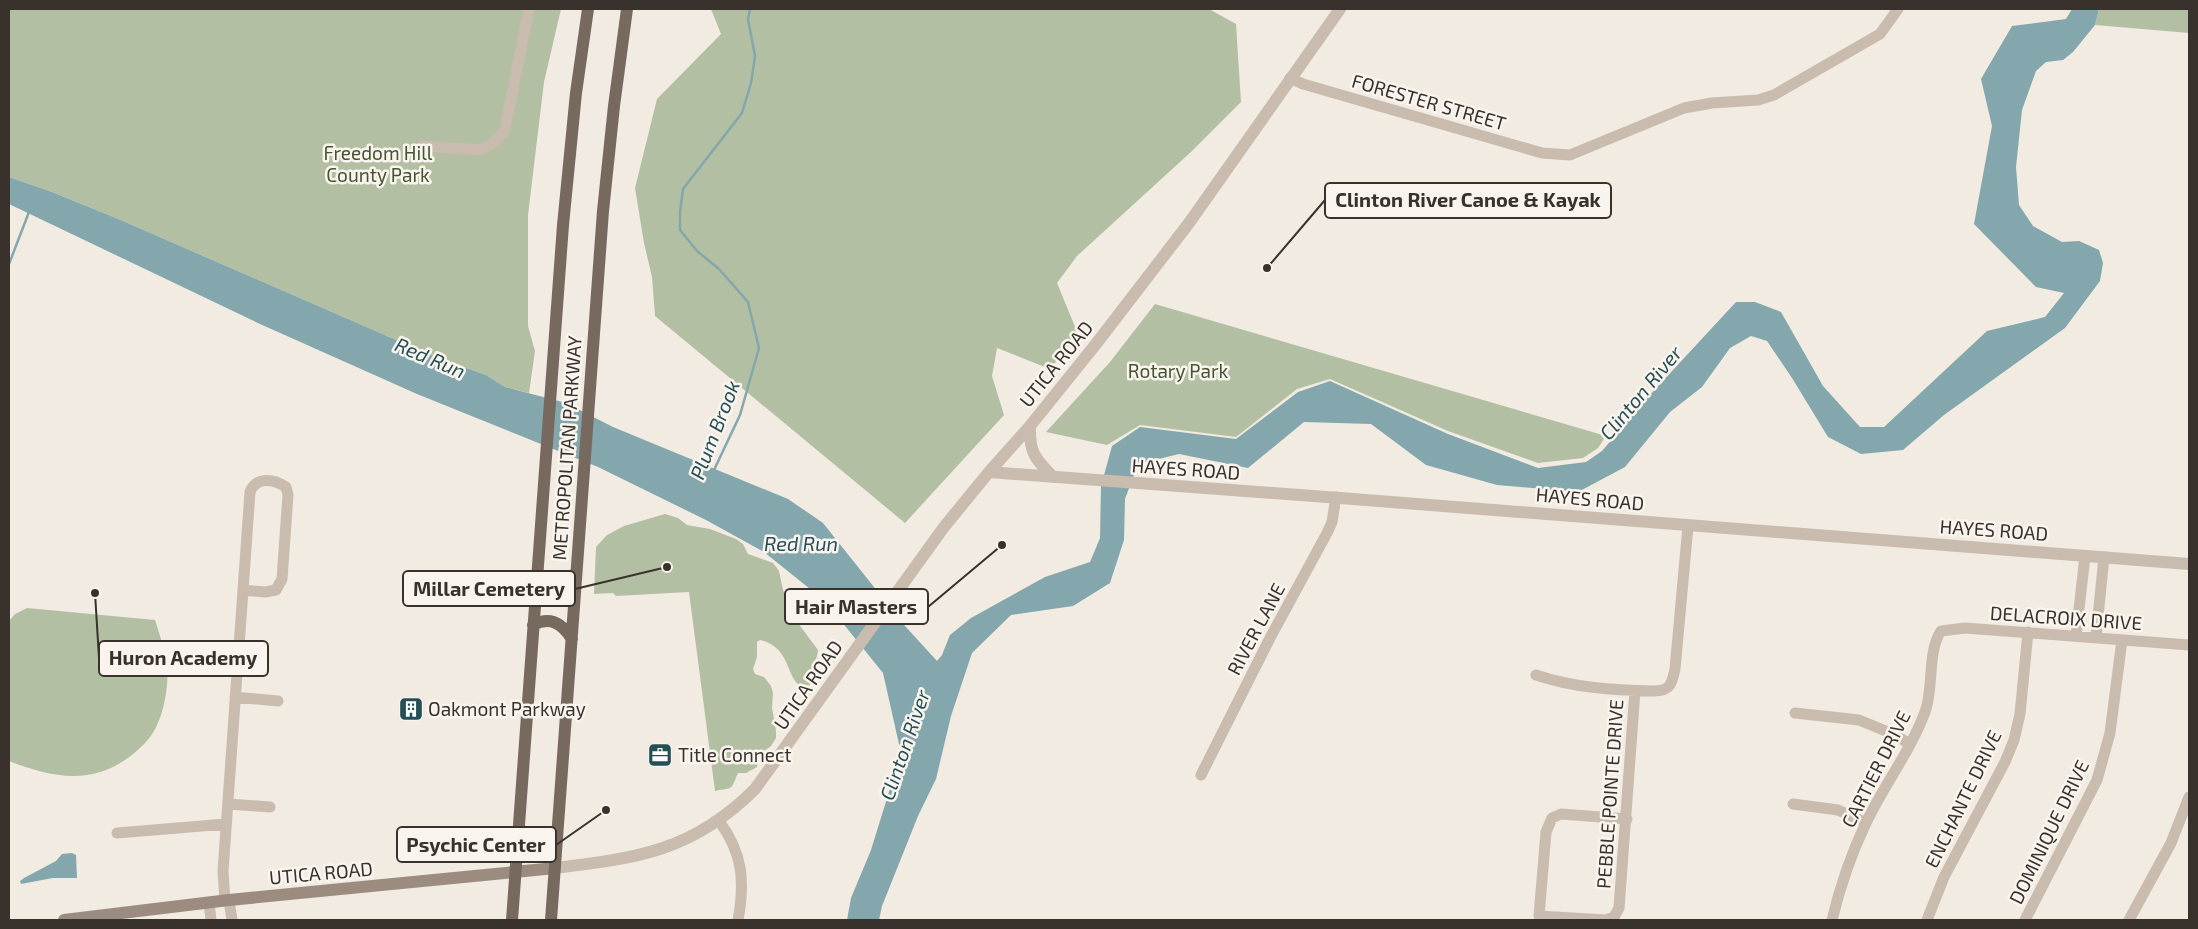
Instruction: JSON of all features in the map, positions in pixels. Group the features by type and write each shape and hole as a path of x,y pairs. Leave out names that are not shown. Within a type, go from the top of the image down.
{"main road":[{"name":"METROPOLITAN PARKWAY","path":"512,920 566,180 588,9"},
{"name":"METROPOLITAN PARKWAY","path":"551,920 606,171 628,9"},
{"path":"533,625 546,620 555,621 563,626 572,639"},
{"name":"UTICA ROAD","path":"64,920 227,901 555,868"}],"street":[{"path":"422,146 480,150 495,142 505,129 529,9"},
{"name":"UTICA ROAD","path":"555,868 619,860 649,854 690,838 719,821 755,790 944,527 988,472 1030,426 1102,337 1189,222 1340,9"},
{"name":"FORESTER STREET","path":"1290,78 1303,84 1542,153 1559,156 1570,155 1684,108 1712,103 1758,100 1774,95 1880,34 1898,9"},
{"path":"1030,426 1030,440 1034,458 1053,477"},
{"name":"HAYES ROAD","path":"988,472 1171,487 1336,497 2189,564"},
{"path":"232,920 227,901 223,870 235,697 250,492 252,485 258,482 276,481 286,487 288,495 282,579 276,590 270,592 243,590"},
{"name":"RIVER LANE","path":"1201,775 1270,638 1327,533 1332,522 1336,497"},
{"name":"PEBBLE POINTE DRIVE","path":"1627,819 1562,814 1552,818 1546,832 1539,916 1600,920 1614,917 1620,904 1627,819 1635,691 1664,691 1672,683 1688,526"},
{"path":"2076,636 2085,556"},
{"path":"2096,637 2104,557"},
{"name":"DELACROIX DRIVE","path":"1941,631 1965,628 2189,645"},
{"name":"CARTIER DRIVE","path":"1832,920 1849,865 1866,823 1910,744 1928,702 1936,642 1941,631"},
{"name":"ENCHANTE DRIVE","path":"1927,920 1944,877 2005,762 2014,740 2020,714 2028,632"},
{"name":"DOMINIQUE DRIVE","path":"2024,920 2097,780 2110,733 2122,640"},
{"path":"1536,675 1561,684 1635,691"},
{"path":"235,697 278,700"},
{"path":"1795,713 1859,720 1893,734 1910,744"},
{"path":"2129,920 2171,843 2189,797"},
{"path":"228,804 270,808"},
{"path":"1793,804 1838,810 1866,823"},
{"path":"719,821 736,848 740,860 741,892 738,920"},
{"path":"117,833 226,824"},
{"path":"209,903 211,920"}],"green space":[{"name":"Freedom Hill County Park","path":"9,9 561,9 544,82 528,215 528,326 535,351 529,393 505,387 486,375 433,356 116,218 9,177"},
{"path":"711,9 1209,9 1236,24 1241,102 1192,151 1077,256 1057,283 1078,334 1050,369 997,348 992,376 1004,415 905,523 655,316 652,277 635,188 657,99 721,34"},
{"path":"2099,9 2189,9 2189,33 2095,25"},
{"name":"Rotary Park","path":"1155,304 1606,436 1598,448 1583,458 1538,463 1448,431 1330,379 1297,389 1236,437 1140,425 1107,445 1046,432 1110,362"},
{"path":"665,514 678,518 687,525 710,529 736,539 743,544 748,554 773,563 779,571 783,590 798,623 818,650 812,683 805,688 794,679 778,650 771,644 760,640 757,642 757,657 753,669 755,674 764,677 771,686 776,738 771,746 760,754 757,767 746,773 738,773 732,786 726,789 715,791 689,592 616,596 613,593 594,594 596,547 607,535 624,526"},
{"path":"27,608 155,620 164,649 167,667 167,684 162,713 155,730 144,744 130,757 114,767 87,775 67,776 27,768 9,761 9,621 15,614"}],"water":[{"path":"2072,9 2099,9 2095,25 2073,52 2063,60 2046,62 2036,71 2022,110 2016,167 2019,205 2033,226 2062,242 2079,241 2099,250 2103,263 2100,281 2065,328 1944,415 1903,450 1861,454 1828,437 1767,341 1751,336 1730,348 1702,387 1670,412 1625,467 1578,492 1497,485 1426,465 1371,424 1304,422 1248,468 1179,454 1138,464 1125,499 1124,540 1110,583 1073,606 1011,615 972,653 951,716 936,779 918,816 882,906 879,920 847,920 851,898 871,850 901,753 883,673 825,601 764,552 706,520 598,467 417,394 260,324 9,204 9,177 116,218 433,356 486,375 505,387 566,403 613,427 788,499 823,523 905,626 937,661 942,655 950,635 971,618 1045,577 1090,562 1100,538 1101,486 1112,446 1140,427 1236,439 1298,392 1330,381 1448,434 1538,468 1586,462 1602,451 1648,397 1736,302 1755,302 1781,312 1823,386 1860,427 1884,427 1987,331 2045,317 2064,293 2036,287 1974,224 1992,126 1981,79 2012,26 2066,19"},
{"path":"72,853 76,855 77,878 53,878 21,884 20,881 24,878 56,861 62,854"}],"waterway":[{"name":"Plum Brook","path":"714,470 740,415 759,348 748,302 719,269 697,251 680,230 680,212 683,189 742,113 751,83 755,56 748,19 750,9"},
{"path":"9,264 29,212"}],"place":[{"name":"Clinton River Canoe & Kayak","path":"1267,268"},
{"name":"Hair Masters","path":"1002,545"},
{"name":"Millar Cemetery","path":"667,567"},
{"name":"Huron Academy","path":"95,593"},
{"name":"Oakmont Parkway","path":"411,709"},
{"name":"Title Connect","path":"660,755"},
{"name":"Psychic Center","path":"606,810"}],"water label":[{"name":"Red Run","path":"430,358"},
{"name":"Clinton River","path":"1641,393"},
{"name":"Red Run","path":"801,544"},
{"name":"Clinton River","path":"905,745"}]}
